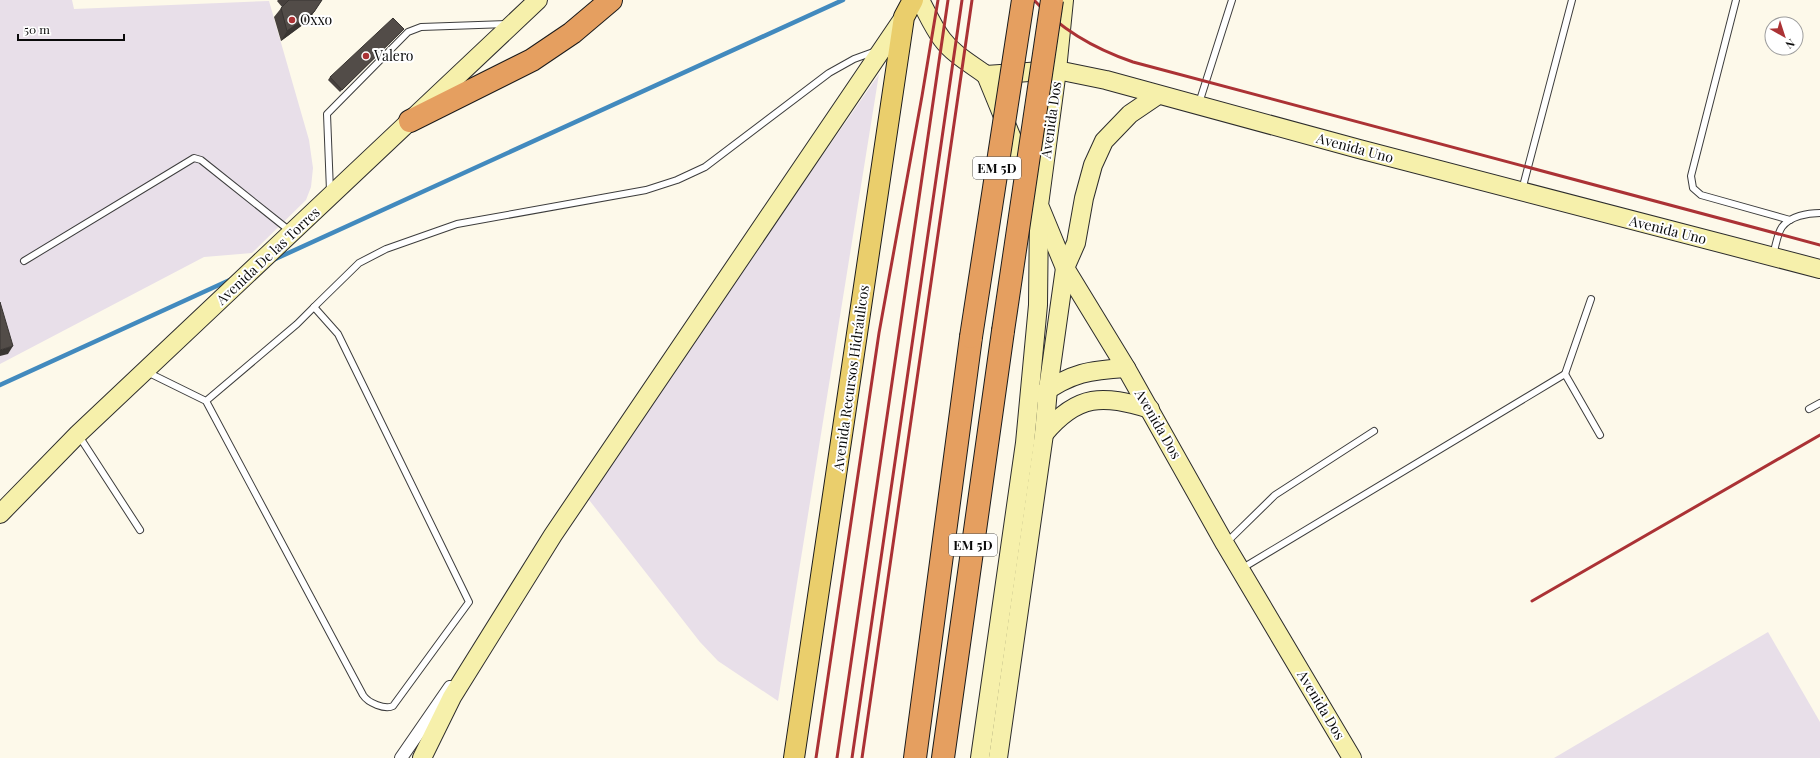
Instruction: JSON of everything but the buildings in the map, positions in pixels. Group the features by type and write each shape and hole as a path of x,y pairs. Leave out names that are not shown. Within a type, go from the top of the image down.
{"highway":[{"path":"410,121 532,60 572,32 612,0"},
{"name":"EM 5D","path":"915,758 971,337 1023,0"},
{"name":"EM 5D","path":"943,758 1003,331 1052,0"}],"main road":[{"name":"Avenida De las Torres","path":"0,514 78,434 331,197 538,0"},
{"name":"Avenida Recursos Hidráulicos","path":"794,758 904,17 913,0"},
{"path":"920,0 934,27 943,40 954,52 986,75 1039,205 1038,305 1026,443 980,758"},
{"name":"Avenida Dos","path":"1064,0 1057,70 1039,205 1065,268 1126,368 1225,544 1352,758"},
{"path":"422,758 452,697 553,535 904,17"},
{"name":"Avenida Uno","path":"986,75 1057,70 1106,80 1521,192 1820,269"},
{"path":"998,758 1044,434 1048,389 1065,268 1076,243 1084,198 1093,165 1104,141 1130,114 1158,95"},
{"path":"1030,402 1059,381 1081,373 1101,369 1126,368"},
{"path":"1044,434 1056,420 1074,406 1093,400 1111,399 1150,409"}],"street":[{"path":"401,758 553,535"}],"lane":[{"path":"1198,106 1232,0"},
{"path":"1521,192 1572,0"},
{"path":"1736,0 1691,176 1693,188 1701,195 1790,220"},
{"path":"331,197 327,114 408,32 421,27 513,24"},
{"path":"206,401 314,307 359,263 386,249 457,224 646,190 677,180 705,167 829,73 854,59 883,48"},
{"path":"24,261 194,158 207,165 289,236"},
{"path":"1773,256 1782,227 1790,220 1810,213 1820,213"},
{"path":"1240,569 1565,374 1591,299"},
{"path":"145,371 206,401 363,695 365,698 384,708 388,708 393,706 468,605 468,598 338,334 314,307"},
{"path":"1565,374 1600,435"},
{"path":"1809,409 1820,403"},
{"path":"1225,544 1275,495 1374,431"},
{"path":"78,434 140,530"}],"shaded area":[{"path":"0,0 72,0 74,9 269,1 309,140 313,168 311,187 306,200 252,253 204,257 0,364"},
{"path":"879,74 778,701 718,661 700,642 586,496"},
{"path":"1768,632 1820,722 1820,758 1554,758"}],"waterway":[{"path":"273,260 843,0"},
{"path":"0,385 232,279"}],"railway":[{"path":"816,758 879,333 938,0"},
{"path":"837,758 948,0"},
{"path":"852,758 962,0"},
{"path":"862,758 972,0"},
{"path":"1034,0 1056,21 1079,37 1092,45 1133,62 1820,245"},
{"path":"1532,601 1820,435"}],"place":[{"name":"Oxxo","path":"292,20"},
{"name":"Valero","path":"366,56"}]}
